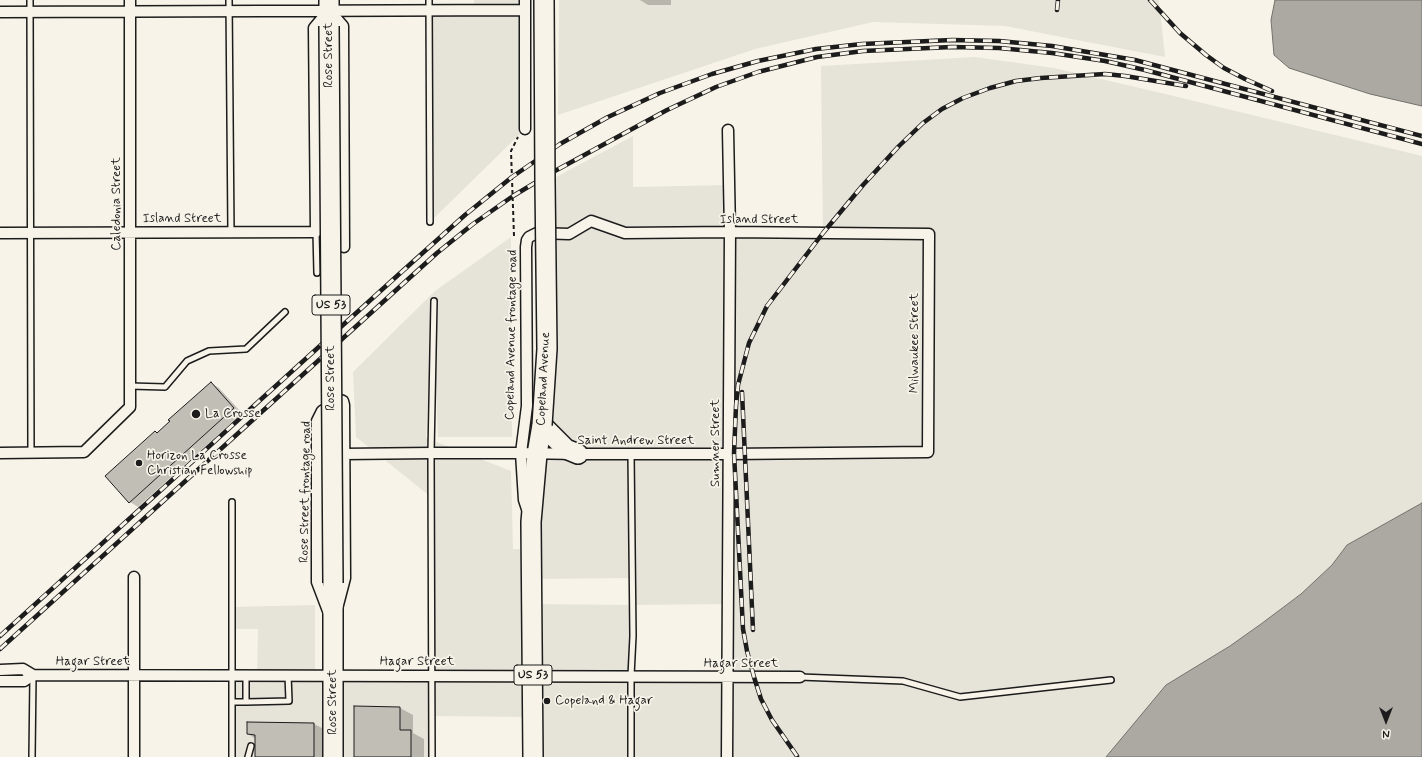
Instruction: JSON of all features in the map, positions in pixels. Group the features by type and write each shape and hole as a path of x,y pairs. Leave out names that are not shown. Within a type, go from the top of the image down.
{"highway":[{"name":"Copeland Avenue","path":"533,757 529,454 542,425 547,349 544,0"},
{"name":"Rose Street","path":"329,12 334,757"},
{"path":"542,425 566,449 578,454"}],"street":[{"name":"Caledonia Street","path":"31,453 84,452 130,407 130,0"},
{"path":"0,12 130,11 229,5 329,12 429,5 525,5 525,128"},
{"path":"316,232 314,28 329,12"},
{"path":"329,12 343,26 344,247"},
{"name":"Sumner Street","path":"727,757 730,232 728,130"},
{"name":"Island Street","path":"591,221 625,233 730,232 929,234"},
{"name":"Copeland Avenue frontage road","path":"529,454 527,406 527,240 529,237 537,233 569,234 591,221"},
{"name":"Island Street","path":"0,233 316,232"},
{"name":"Milwaukee Street","path":"928,452 929,234"},
{"name":"Rose Street frontage road","path":"333,624 317,582 317,421 322,412 340,400 343,401 344,405 344,454"},
{"name":"Saint Andrew Street","path":"344,454 729,454 928,452"},
{"path":"0,453 31,453"},
{"path":"333,624 345,578 344,454"},
{"path":"134,577 134,757"},
{"name":"Hagar Street","path":"0,670 23,670 33,675 800,677"},
{"name":"Hagar Street","path":"0,681 24,681 33,675"}],"lane":[{"path":"30,0 31,453"},
{"path":"229,5 231,232"},
{"path":"429,5 430,222"},
{"path":"316,232 317,273"},
{"path":"432,757 431,453 434,301"},
{"path":"130,386 165,387 187,361 209,351 246,349 285,312"},
{"path":"630,454 633,636 631,676 631,757"},
{"path":"232,502 232,757"},
{"path":"32,757 33,675"},
{"path":"232,702 289,701 288,675"},
{"path":"246,676 246,702"},
{"path":"800,677 903,681 960,697 1110,680"},
{"path":"248,757 252,746"}],"path":[{"path":"514,236 511,151 518,137 525,128"}],"shaded area":[{"path":"474,0 525,0 525,129 430,222 429,10 475,10"},
{"path":"559,0 1159,0 1165,57 1005,26 873,22 755,49 558,115"},
{"path":"1275,0 1422,0 1422,106 1370,94 1289,68 1274,55 1271,20"},
{"path":"975,57 1054,68 1422,156 1422,503 1347,545 1332,565 1301,594 1230,646 1166,685 1106,757 533,757 533,717 432,716 432,757 232,757 231,676 257,675 258,629 232,629 232,607 315,605 315,675 432,675 431,497 356,437 353,372 435,291 511,237 512,437 438,437 433,308 426,438 511,471 513,549 531,549 545,183 633,136 633,187 729,185 730,232 823,233 821,66","holes":["632,578 632,605 532,604 532,579","728,604 728,677 631,676 633,605"]},
{"path":"1422,503 1422,757 1106,757 1166,685 1230,646 1301,594 1332,565 1347,545"}],"building":[{"path":"211,382 234,408 129,503 105,476 155,431 157,433 170,421 168,420"},
{"path":"354,706 400,707 400,730 411,730 411,757 354,757"},
{"path":"247,722 314,723 314,757 255,757 255,735 247,734"}],"railway":[{"path":"1057,10 1058,0"},
{"path":"1150,0 1180,33 1206,55 1224,68 1272,91"},
{"path":"0,636 465,215 512,177 560,144 608,117 660,93 712,74 758,61 816,49 862,44 952,40 999,41 1052,46 1135,60 1422,136"},
{"path":"0,649 437,253 473,224 513,196 553,172 667,110 716,87 758,72 817,57 863,51 952,47 999,48 1052,53 1105,61 1145,70 1422,144"},
{"path":"797,756 772,720 761,699 747,651 743,629 734,453 736,406 738,385 749,343 767,306 823,233 863,185 899,146 923,123 942,109 963,98 990,88 1016,81 1041,78 1105,74 1186,86"},
{"path":"742,392 753,630"}],"place":[{"name":"La Crosse","path":"196,414"},
{"name":"Horizon La Crosse Christian Fellowship","path":"139,463"},
{"name":"Copeland & Hagar","path":"547,701"}]}
